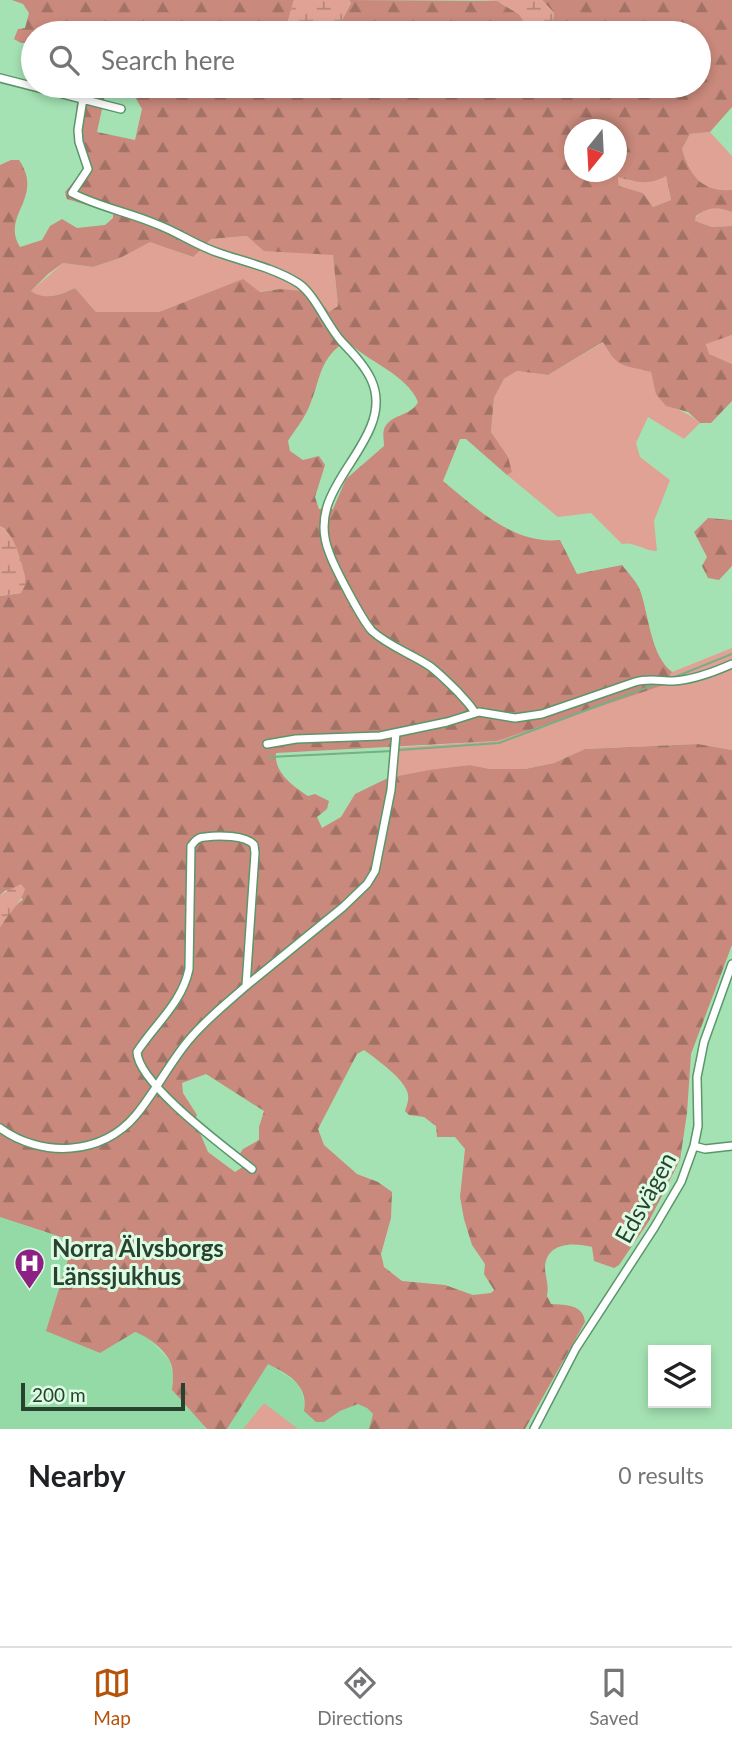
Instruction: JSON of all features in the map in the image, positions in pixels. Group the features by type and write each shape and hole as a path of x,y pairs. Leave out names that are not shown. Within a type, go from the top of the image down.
{"street":[{"path":"0,78 21,82"},
{"path":"121,109 82,98 78,137 88,169 72,193 92,203 119,209 160,225 218,253 273,271 299,284 309,293 331,330 367,369 376,399 370,430 330,494 324,531 329,553 370,628 397,649 431,668 457,691 475,713"},
{"path":"267,744 296,739 368,738 447,722 475,713 515,718 542,714 635,682 647,679 676,681 705,675 732,664"},
{"path":"0,1128 25,1143 58,1149 93,1144 120,1130 134,1117 169,1066 212,1014 343,907 375,871 391,790 396,733"},
{"path":"247,984 254,845 246,838 203,836 191,846 187,979 174,1005 137,1052 137,1060 156,1087 252,1169"},
{"name":"Edsvägen","path":"534,1429 576,1348 673,1198 694,1146 698,1126 698,1067 704,1042 732,964"},
{"path":"694,1146 705,1149 732,1146"}],"shaded area":[{"name":"Norra Älvsborgs Länssjukhus","path":"0,1217 67,1240 71,1250 47,1331 100,1353 135,1332 146,1336 170,1361 172,1390 207,1429 0,1429"},
{"path":"268,1363 300,1385 305,1405 324,1422 340,1411 358,1404 373,1414 369,1429 227,1429"}],"green space":[{"path":"12,0 294,0 288,21 27,21 29,13 23,4"},
{"path":"294,0 349,0 351,3 341,21 288,21"},
{"path":"349,0 497,1 519,14 524,21 341,21 351,3"},
{"path":"475,0 542,0 554,13 553,21 524,21 519,14 497,1"},
{"path":"542,0 732,0 732,107 710,132 690,134 682,149 693,174 705,185 732,190 732,212 709,209 696,216 695,221 712,227 732,226 732,335 706,344 709,354 732,364 732,401 711,423 700,423 688,412 666,406 656,394 651,372 618,362 603,342 548,375 517,371 504,379 494,398 491,432 508,457 512,472 507,475 466,439 460,439 443,481 483,513 512,531 543,540 560,540 577,574 622,565 640,589 655,646 659,656 672,672 664,685 497,741 276,753 281,773 296,788 308,796 315,794 329,801 327,809 317,817 322,828 341,817 355,794 388,778 429,770 470,765 490,769 525,769 554,763 585,749 698,744 732,750 732,945 691,1054 687,1113 680,1160 649,1221 619,1265 614,1268 594,1261 592,1247 585,1245 561,1246 550,1253 545,1269 547,1296 551,1304 568,1305 577,1309 584,1316 585,1322 525,1429 369,1429 373,1414 358,1404 340,1411 324,1422 316,1422 304,1411 305,1402 300,1387 283,1372 268,1364 227,1429 207,1429 172,1390 172,1368 167,1356 145,1337 135,1332 100,1353 46,1331 71,1250 67,1239 0,1217 0,927 10,911 23,899 6,890 0,895 0,596 21,593 5,529 0,526 0,165 19,160 26,173 25,196 15,225 15,236 20,247 42,240 50,226 62,219 77,228 105,225 113,218 113,213 67,199 65,192 85,168 75,135 77,98 104,98 97,132 135,140 142,109 136,98 711,98 711,21 553,21 554,13","holes":["247,236 264,251 333,255 338,306 329,312 313,292 280,289 260,292 243,279 159,312 96,312 75,288 59,295 47,296 31,291 63,263 93,267 120,258 150,242 193,257 211,239","347,341 396,376 413,392 418,402 411,410 388,423 384,431 384,446 346,479 333,509 319,509 315,497 325,465 319,456 303,460 290,451 288,441 307,411 325,362","364,1050 402,1082 408,1094 405,1111 409,1115 424,1117 436,1126 437,1137 455,1137 465,1149 460,1197 472,1245 485,1264 484,1274 494,1290 491,1293 473,1295 445,1285 402,1281 384,1267 381,1254 391,1218 392,1192 378,1182 357,1174 324,1145 318,1129 357,1054","206,1074 264,1111 259,1127 259,1140 243,1149 238,1157 244,1166 235,1172 208,1152 200,1133 192,1126 197,1115 183,1093 182,1083"]},
{"path":"18,29 21,29 21,43 14,39"},
{"path":"710,132 732,156 732,190 705,185 693,174 685,159 682,149 690,134"},
{"path":"666,176 671,200 653,207 643,193 619,186 619,182 627,182 627,179 632,181"},
{"path":"719,207 732,212 732,226 712,227 695,221 704,211"},
{"path":"247,236 333,254 338,306 329,312 280,289 190,300 159,312 96,312 75,288 47,296 31,291 63,263 93,267 120,258 150,241 192,257 211,239"},
{"path":"732,335 732,364 708,354 706,343"},
{"path":"604,342 609,353 651,372 655,387 664,402 700,423 684,439 648,417 636,443 640,457 670,480 654,521 657,551 622,544 591,513 558,517 507,475 512,472 491,432 494,398 504,379 517,371 548,375"},
{"path":"708,518 732,520 732,566 719,580 708,578 702,566 707,557 694,532"},
{"path":"0,526 11,536 20,559 27,582 21,593 0,596"},
{"path":"732,648 732,750 698,744 585,749 554,763 525,769 490,769 470,765 388,778 390,748 497,741 663,685 672,672"},
{"path":"21,884 25,889 23,894 0,927 0,895"},
{"path":"264,1403 298,1429 243,1429"}],"waterway":[{"path":"675,677 732,654"},
{"path":"399,750 499,743 656,684"},
{"path":"269,757 393,751"}],"place":[{"name":"Norra Älvsborgs Länssjukhus","path":"29,1290"}]}
